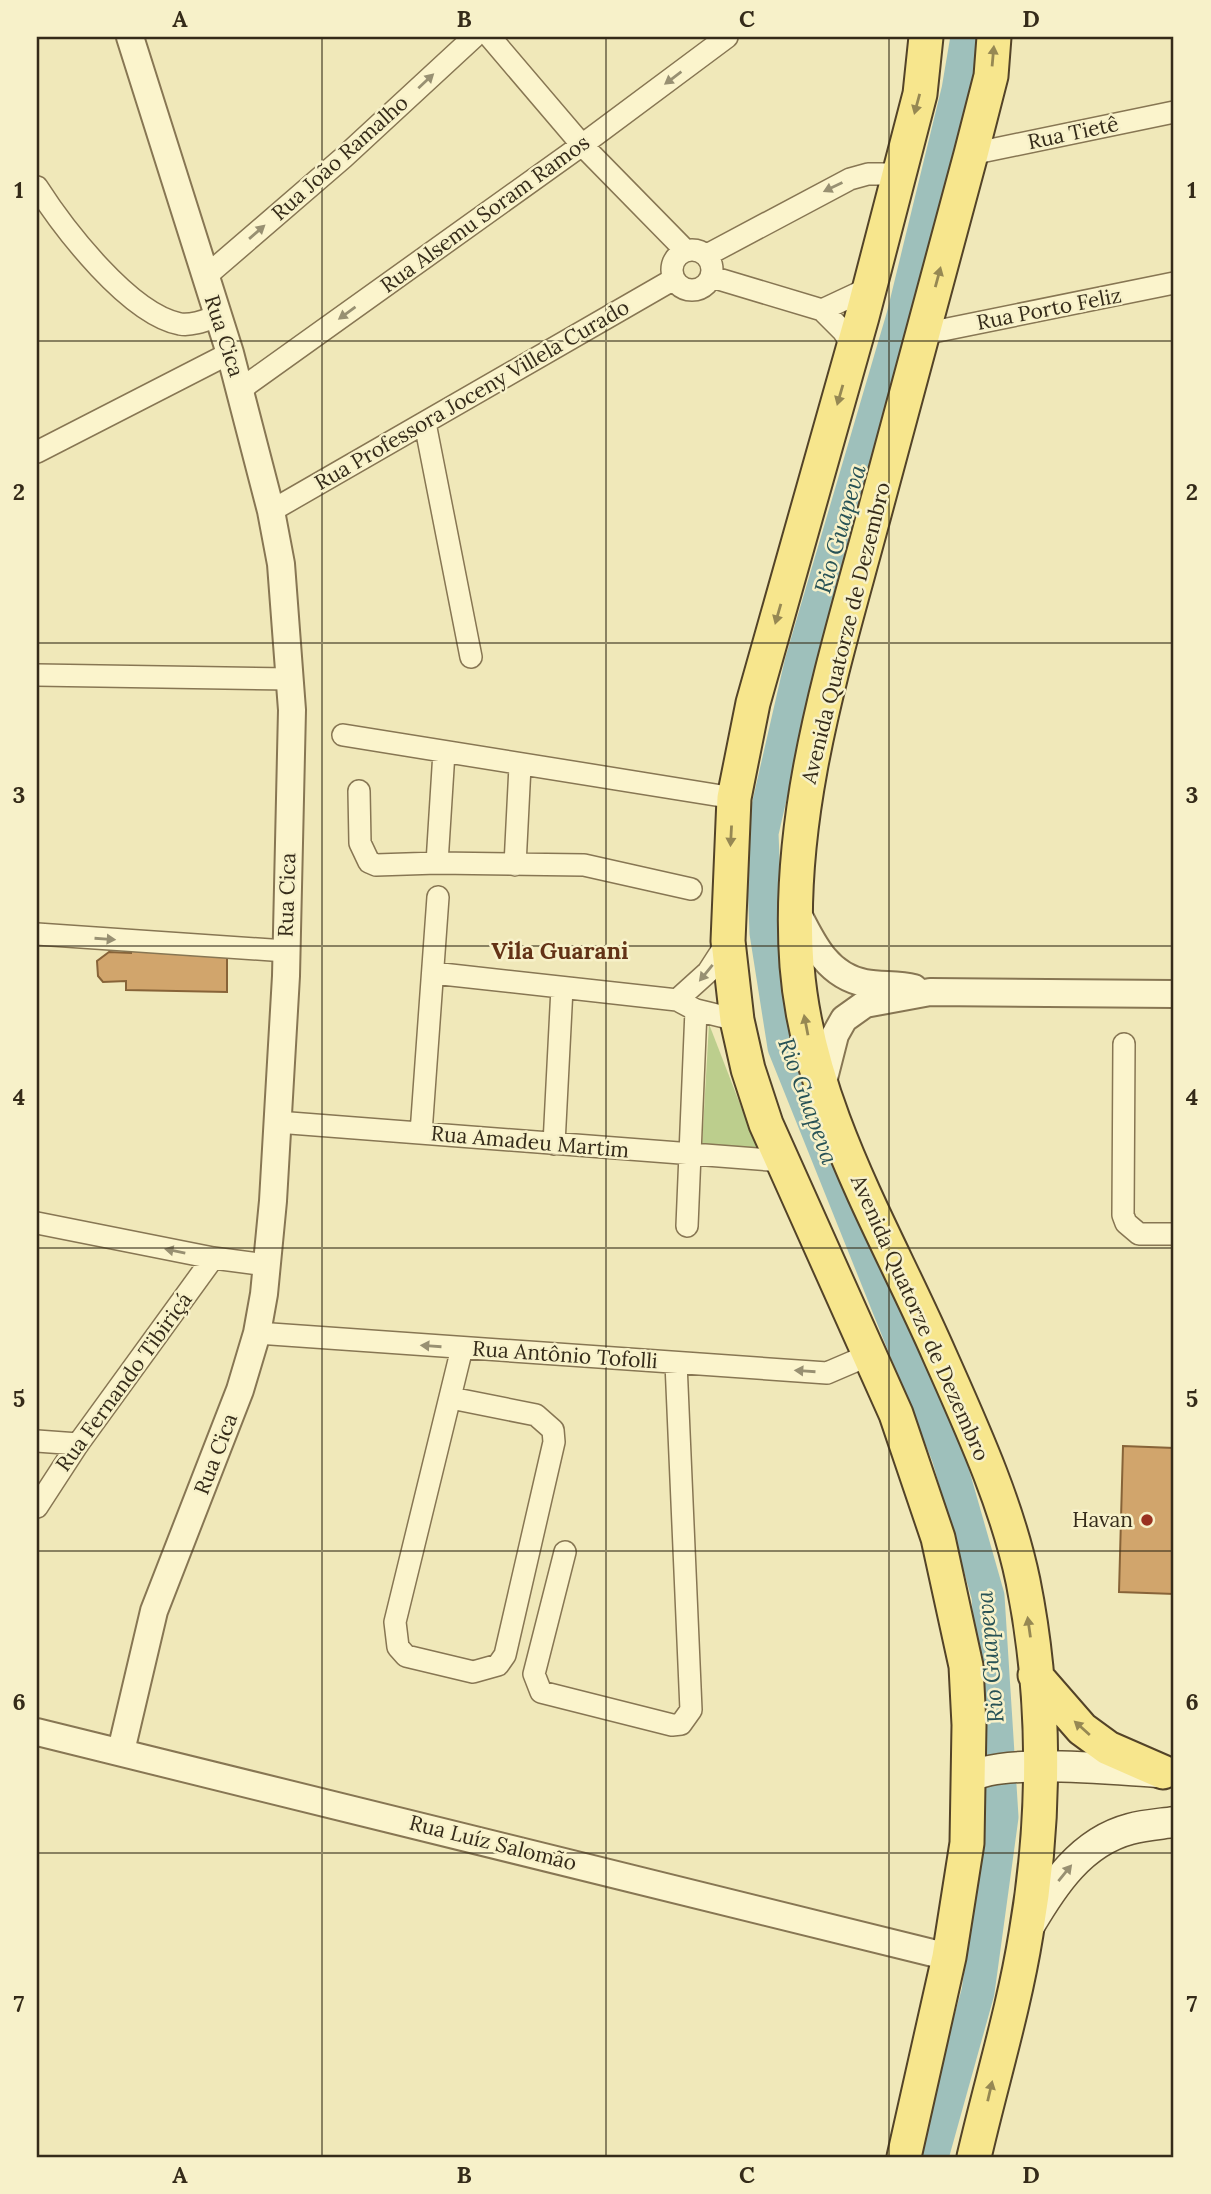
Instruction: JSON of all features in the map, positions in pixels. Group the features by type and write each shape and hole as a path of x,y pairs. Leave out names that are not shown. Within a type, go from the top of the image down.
{"main road":[{"name":"Avenida Quatorze de Dezembro","path":"926,37 920,94 853,348 753,703 733,798 728,941 737,1020 751,1080 766,1124 896,1414 938,1538 966,1666 1003,1770 1039,1815 1027,1929 974,2157"},
{"name":"Avenida Quatorze de Dezembro","path":"904,2157 949,1957 967,1843 1003,1770 1035,1675 1023,1581 1004,1512 944,1364 869,1205 822,1088 802,1006 795,908 803,810 821,713 991,76 994,37"},
{"path":"1035,1675 1082,1729 1108,1748 1169,1772"},
{"path":"1003,1770 1169,1772"},
{"path":"1027,1929 1049,1892 1071,1864 1095,1845 1129,1829 1174,1822"}],"street":[{"name":"Rua Cica","path":"121,1751 154,1611 227,1425 257,1333 267,1265 286,951 290,679 281,564 241,389 130,37"},
{"name":"Rua João Ramalho","path":"205,277 343,158 474,37"},
{"path":"490,37 582,145 685,250 701,251 707,256 712,262 712,277 708,284 694,290 686,289 674,279 673,263 685,250"},
{"name":"Rua Alsemu Soram Ramos","path":"241,389 582,145 727,37"},
{"name":"Rua Tietê","path":"971,154 1174,112"},
{"path":"707,256 849,179 868,174 899,174"},
{"path":"37,187 55,216 94,263 151,310 183,324 217,316"},
{"path":"712,277 822,310 843,331 853,348"},
{"name":"Rua Professora Joceny Villela Curado","path":"271,511 674,279"},
{"name":"Rua Porto Feliz","path":"923,334 1174,283"},
{"path":"822,310 869,288"},
{"path":"37,452 230,353"},
{"path":"425,423 471,657"},
{"path":"37,675 290,679"},
{"path":"343,735 520,766 733,798"},
{"path":"437,863 444,752"},
{"path":"515,865 520,766"},
{"path":"359,791 360,843 369,862 376,865 584,865 691,889"},
{"path":"421,1133 438,897"},
{"path":"795,908 822,958 841,974 864,983 902,985 930,992"},
{"path":"37,934 286,951"},
{"path":"687,1226 687,1005 728,941"},
{"path":"433,973 687,1005 737,1020"},
{"path":"554,1144 562,988"},
{"path":"822,1088 829,1055 844,1019 864,1004 930,992 1174,994"},
{"path":"1124,1044 1123,1215 1126,1223 1139,1234 1174,1234"},
{"name":"Rua Amadeu Martim","path":"277,1122 689,1156 783,1161"},
{"path":"37,1223 213,1258 267,1265"},
{"name":"Rua Fernando Tibiriçá","path":"37,1507 78,1444 213,1258"},
{"name":"Rua Antônio Tofolli","path":"257,1333 827,1373 869,1355"},
{"path":"451,1398 536,1415 553,1430 554,1441 505,1655 498,1665 473,1672 406,1656 398,1647 395,1634 395,1622 462,1348"},
{"path":"565,1552 534,1674 541,1692 672,1725 681,1724 691,1710 676,1363"},
{"path":"37,1441 78,1444"},
{"name":"Rua Luíz Salomão","path":"37,1732 949,1957"}],"green space":[{"path":"709,1024 757,1148 702,1146"}],"building":[{"path":"131,946 227,950 227,992 126,990 126,981 103,982 98,976 97,961 109,952 131,953"},
{"name":"Havan","path":"1123,1446 1174,1448 1174,1594 1119,1592"}],"waterway":[{"name":"Rio Guapeva","path":"932,2157 978,1992 1002,1817 988,1596 948,1456 784,1047 766,933 762,833 801,663 903,316 958,90 967,37"}],"place":[{"name":"Havan","path":"1147,1520"}],"district":[{"name":"Vila Guarani","path":"560,951"}]}
